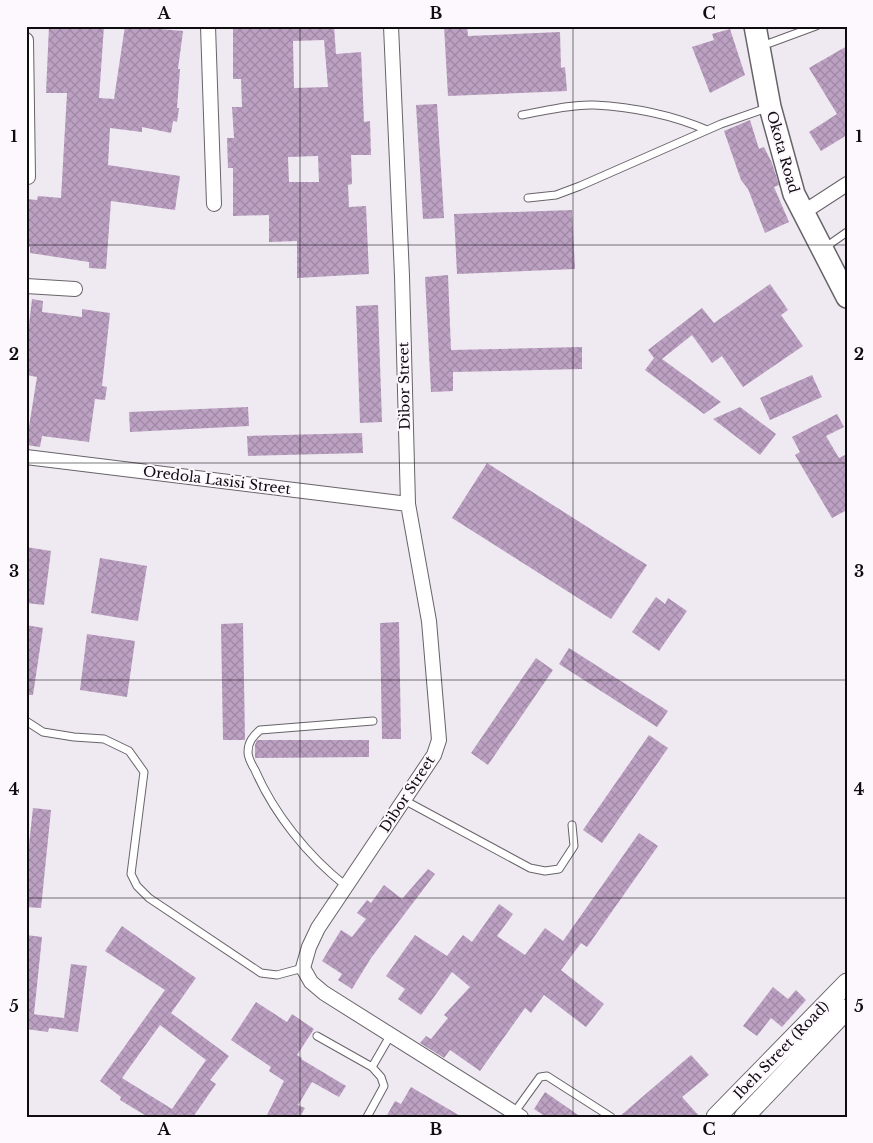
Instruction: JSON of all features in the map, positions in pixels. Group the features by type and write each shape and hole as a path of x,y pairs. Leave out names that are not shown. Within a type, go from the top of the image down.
{"main road":[{"name":"Okota Road","path":"754,26 770,107 794,194 847,297"},
{"name":"Okota Road","path":"769,35 783,124 797,180 810,208 838,238 847,273"}],"street":[{"path":"208,26 214,204"},
{"name":"Dibor Street","path":"303,968 309,947 318,928 434,755 439,740 429,620 408,504 402,276 391,26"},
{"path":"26,40 28,177"},
{"path":"810,208 847,184"},
{"path":"26,286 75,289"},
{"name":"Oredola Lasisi Street","path":"26,457 408,504"},
{"path":"303,968 311,982 324,994 518,1115"},
{"name":"Ibeh Street (Road)","path":"716,1117 847,983"},
{"name":"Ibeh Street (Road)","path":"744,1117 847,1010"}],"lane":[{"path":"769,35 816,26"},
{"path":"522,115 594,105 658,114 684,120 707,130"},
{"path":"528,198 556,194 580,186 707,130 770,107"},
{"path":"26,721 43,732 104,739 130,751 144,772 131,874 137,886 149,898 261,973 277,975 303,968"},
{"path":"346,886 331,874 278,813 265,794 248,754 253,735 260,730 373,721"},
{"path":"404,800 530,868 545,871 559,869 574,846 572,825"},
{"path":"317,1036 372,1067 381,1077 384,1086 368,1117"},
{"path":"372,1067 390,1036"},
{"path":"518,1115 540,1078 547,1076 611,1117"}],"building":[{"path":"49,26 104,26 99,98 114,99 125,26 183,31 178,69 180,69 177,108 179,108 177,122 173,121 171,133 142,127 142,132 110,128 108,165 180,176 175,210 111,201 106,269 89,268 89,262 30,253 30,247 26,247 26,199 37,200 38,196 61,198 67,93 46,93"},
{"path":"233,26 334,26 336,54 361,52 364,122 370,121 371,155 351,155 352,184 348,185 349,207 366,206 369,274 297,278 297,241 269,242 269,215 233,216 233,168 228,168 227,138 234,138 232,107 242,107 241,79 233,79","holes":["324,40 328,87 294,88 293,41","318,156 319,182 289,182 288,157"]},
{"path":"444,26 467,26 468,36 560,32 561,68 565,67 567,91 448,96"},
{"path":"730,29 745,75 710,93 692,47 714,40 712,34"},
{"path":"847,46 847,135 821,151 809,132 837,114 809,68"},
{"path":"437,104 444,218 423,219 416,105"},
{"path":"750,120 759,149 764,147 772,163 779,185 774,187 789,222 765,233 748,189 741,180 724,131"},
{"path":"572,210 575,269 457,274 454,214"},
{"path":"448,275 451,350 582,347 582,369 453,372 453,391 431,392 425,277"},
{"path":"770,284 788,310 781,315 803,346 743,387 722,356 712,363 692,335 662,359 721,402 704,414 645,370 654,358 648,350 702,308 714,323"},
{"path":"32,299 43,301 42,312 82,317 82,309 110,313 102,386 107,387 105,400 95,399 89,442 42,436 40,447 26,445 37,377 26,375 26,350"},
{"path":"378,305 382,422 360,423 356,306"},
{"path":"812,375 822,397 770,420 760,398"},
{"path":"248,407 249,426 130,432 129,412"},
{"path":"740,407 776,434 760,455 713,419"},
{"path":"837,414 844,427 826,436 839,458 847,454 847,510 832,518 795,455 800,452 792,437"},
{"path":"362,433 363,453 248,456 247,436"},
{"path":"487,463 647,565 611,619 452,518"},
{"path":"26,547 51,551 44,605 26,603"},
{"path":"100,558 147,566 138,621 91,613"},
{"path":"656,597 665,604 668,598 687,611 659,651 632,632"},
{"path":"399,622 401,739 382,739 380,623"},
{"path":"243,623 245,740 223,740 221,624"},
{"path":"26,625 43,628 33,695 26,695"},
{"path":"87,634 135,641 127,697 80,690"},
{"path":"569,648 668,711 657,727 559,664"},
{"path":"536,658 553,670 488,765 471,753"},
{"path":"649,735 668,748 602,843 583,830"},
{"path":"257,740 369,740 369,757 255,758"},
{"path":"33,808 51,810 41,908 26,907 26,872"},
{"path":"639,833 658,846 587,947 581,943 561,970 604,1004 586,1027 544,995 531,1013 525,1008 480,1071 450,1050 444,1058 420,1043 426,1036 431,1039 448,1018 444,1015 470,987 452,972 421,1015 398,999 405,989 386,976 415,935 447,956 463,935 472,942 499,904 513,914 497,936 525,955 545,928 563,941"},
{"path":"428,869 435,874 371,958 352,989 338,980 342,974 322,961 341,930 352,937 366,919 357,913 367,900 371,903 384,885 402,899"},
{"path":"122,926 196,978 171,1013 229,1056 210,1080 216,1084 193,1117 148,1117 120,1100 121,1097 100,1081 165,990 105,951","holes":["160,1025 206,1060 172,1109 122,1078"]},
{"path":"26,935 42,937 34,1014 32,1014 64,1018 71,964 87,966 78,1032 49,1028 48,1032 26,1029"},
{"path":"773,987 788,999 796,990 806,1000 782,1027 771,1018 757,1036 743,1026"},
{"path":"256,1002 287,1022 292,1014 314,1029 297,1055 346,1086 339,1097 312,1082 298,1105 305,1108 300,1117 266,1117 284,1081 269,1071 271,1067 231,1040"},
{"path":"691,1055 709,1075 682,1097 700,1117 619,1117"},
{"path":"411,1087 462,1117 386,1117 395,1101 401,1104"},
{"path":"545,1092 581,1117 546,1117 534,1109"}]}
